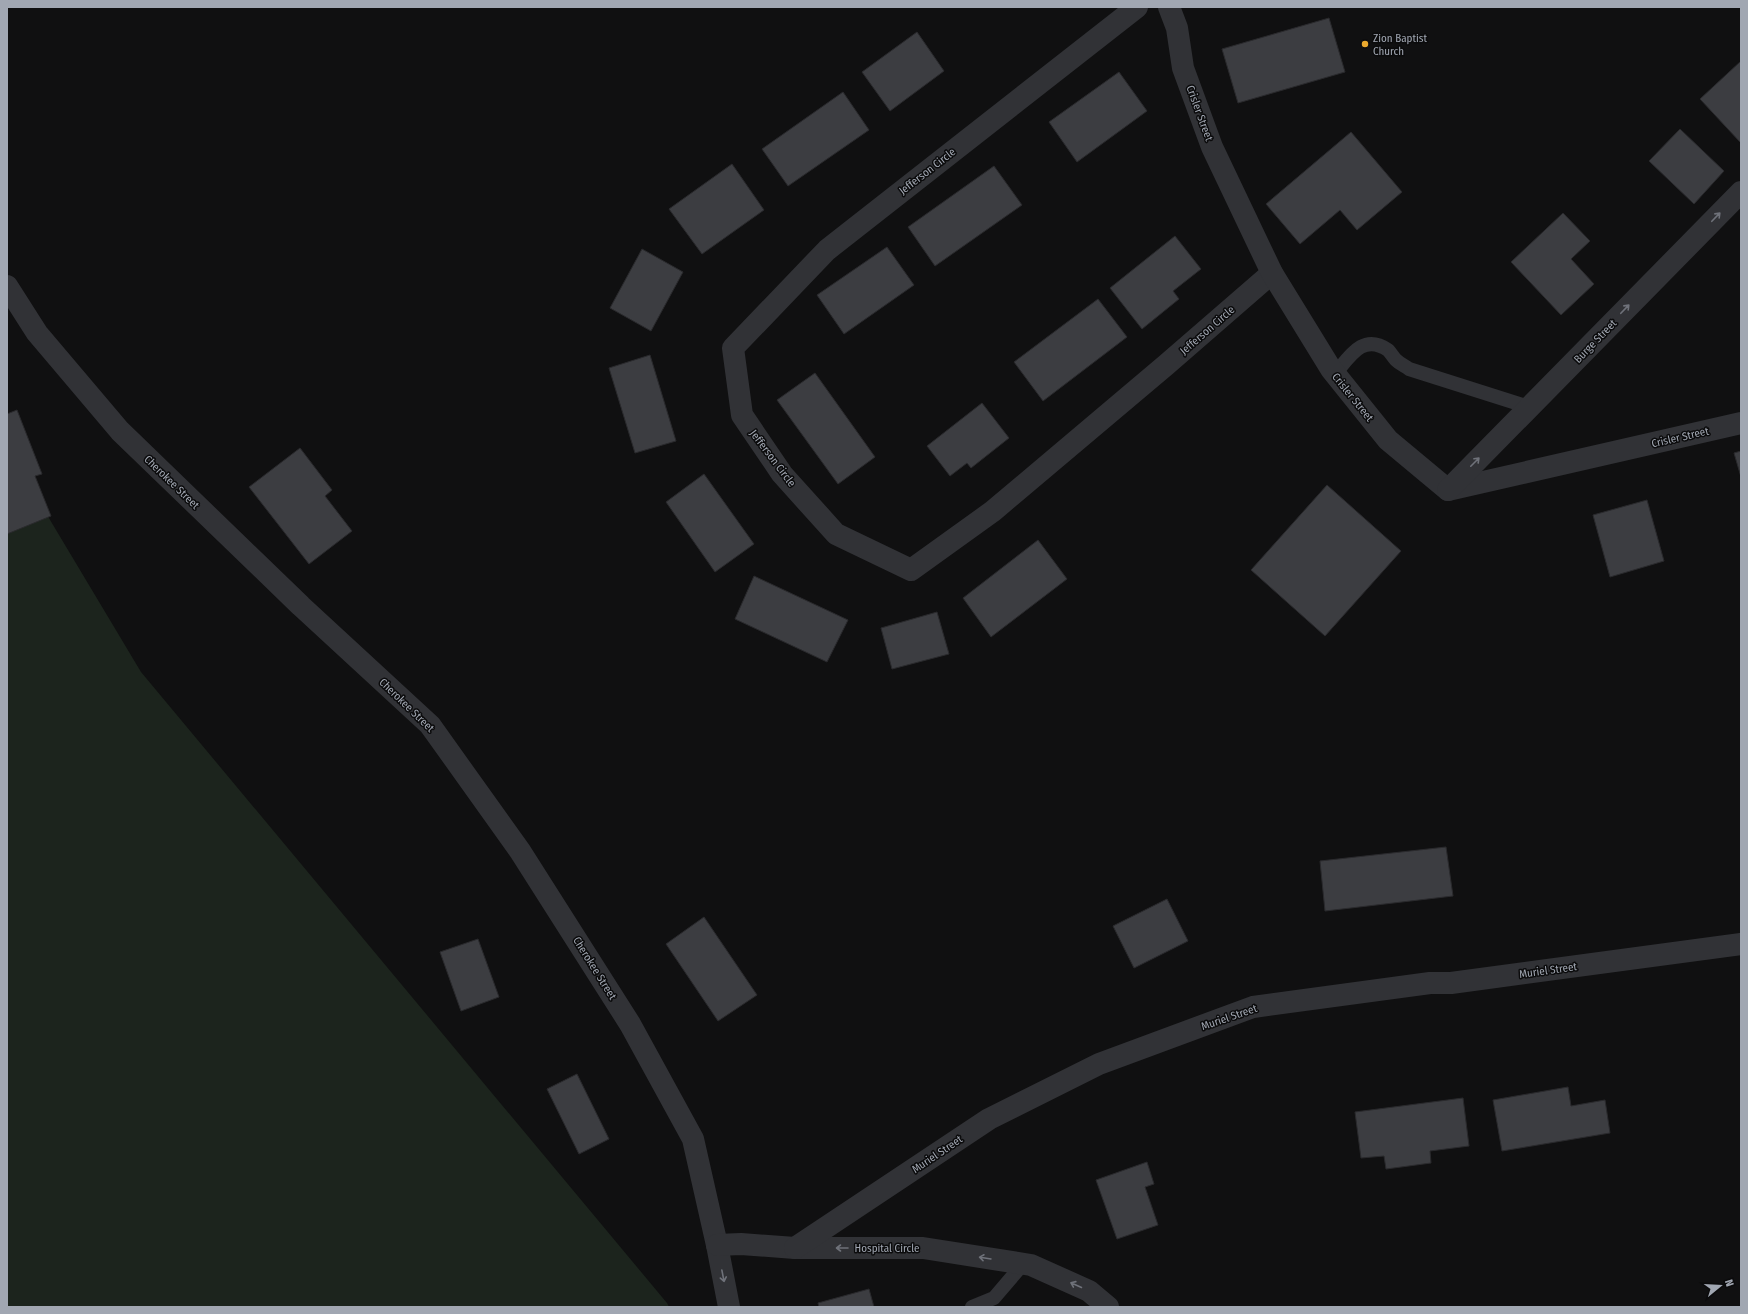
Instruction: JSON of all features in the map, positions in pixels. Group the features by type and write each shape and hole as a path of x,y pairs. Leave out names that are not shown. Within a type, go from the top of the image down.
{"street":[{"name":"Jefferson Circle","path":"1137,7 827,250 733,348 742,416 782,474 836,534 911,570 992,511 1166,366 1272,273"},
{"path":"1146,7 1177,28"},
{"name":"Crisler Street","path":"1169,7 1177,28 1183,68 1212,147 1272,273 1335,374 1388,440 1448,490 1741,423"},
{"name":"Burge Street","path":"1448,490 1741,192"},
{"name":"Cherokee Street","path":"7,286 37,333 120,431 301,606 430,725 520,851 634,1030 694,1139 717,1244"},
{"name":"Muriel Street","path":"795,1248 989,1119 1099,1064 1253,1007 1430,984 1459,982 1741,944"},
{"path":"717,1244 729,1307"},
{"name":"Hospital Circle","path":"717,1244 741,1244 795,1248 923,1248 1030,1265 1089,1291 1108,1307"}],"lane":[{"path":"1335,374 1362,344 1374,344 1389,351 1397,361 1409,369 1529,407"},
{"path":"972,1307 994,1298 1023,1264"}],"shaded area":[{"path":"7,448 141,672 669,1307 7,1307"}],"building":[{"path":"1329,18 1345,72 1238,103 1222,49"},
{"path":"917,32 944,71 890,111 862,72"},
{"path":"1741,61 1741,141 1740,142 1700,99"},
{"path":"1119,72 1147,111 1077,162 1049,122"},
{"path":"843,92 869,130 788,186 762,149"},
{"path":"1680,129 1724,171 1694,204 1649,161"},
{"path":"1351,132 1402,192 1357,230 1340,210 1300,244 1266,204"},
{"path":"732,164 764,210 702,254 669,209"},
{"path":"994,166 1022,205 935,266 908,227"},
{"path":"1563,213 1590,241 1571,259 1594,284 1561,315 1511,262"},
{"path":"1175,236 1201,269 1173,291 1179,299 1142,329 1110,288"},
{"path":"887,247 914,285 844,334 817,295"},
{"path":"642,249 683,272 651,331 610,308"},
{"path":"1098,299 1127,337 1043,401 1014,362"},
{"path":"650,355 676,441 635,453 609,368"},
{"path":"815,373 875,457 838,484 777,400"},
{"path":"982,403 1009,438 971,468 967,463 950,476 927,446"},
{"path":"17,410 42,474 35,476 51,516 7,534 7,414"},
{"path":"300,448 332,490 325,496 352,531 309,564 249,487"},
{"path":"1741,451 1741,477 1734,453"},
{"path":"704,474 754,544 715,572 666,502"},
{"path":"1327,485 1401,551 1325,636 1251,570"},
{"path":"1647,500 1664,561 1610,577 1593,515"},
{"path":"1038,540 1067,579 991,637 963,598"},
{"path":"754,576 848,620 827,662 735,619"},
{"path":"937,612 949,654 892,669 881,628"},
{"path":"1446,847 1453,896 1325,911 1320,861"},
{"path":"1167,899 1188,941 1134,968 1113,926"},
{"path":"704,917 757,995 718,1021 666,944"},
{"path":"478,939 499,997 461,1011 440,952"},
{"path":"577,1074 609,1139 579,1154 547,1089"},
{"path":"1568,1087 1571,1106 1605,1100 1610,1133 1502,1151 1493,1100"},
{"path":"1463,1098 1469,1146 1430,1151 1431,1163 1386,1169 1384,1156 1361,1158 1355,1112"},
{"path":"1147,1162 1154,1184 1145,1187 1158,1225 1117,1239 1096,1180"},
{"path":"869,1289 874,1307 819,1307 818,1303"}],"place":[{"name":"Zion Baptist Church","path":"1365,44"}]}
